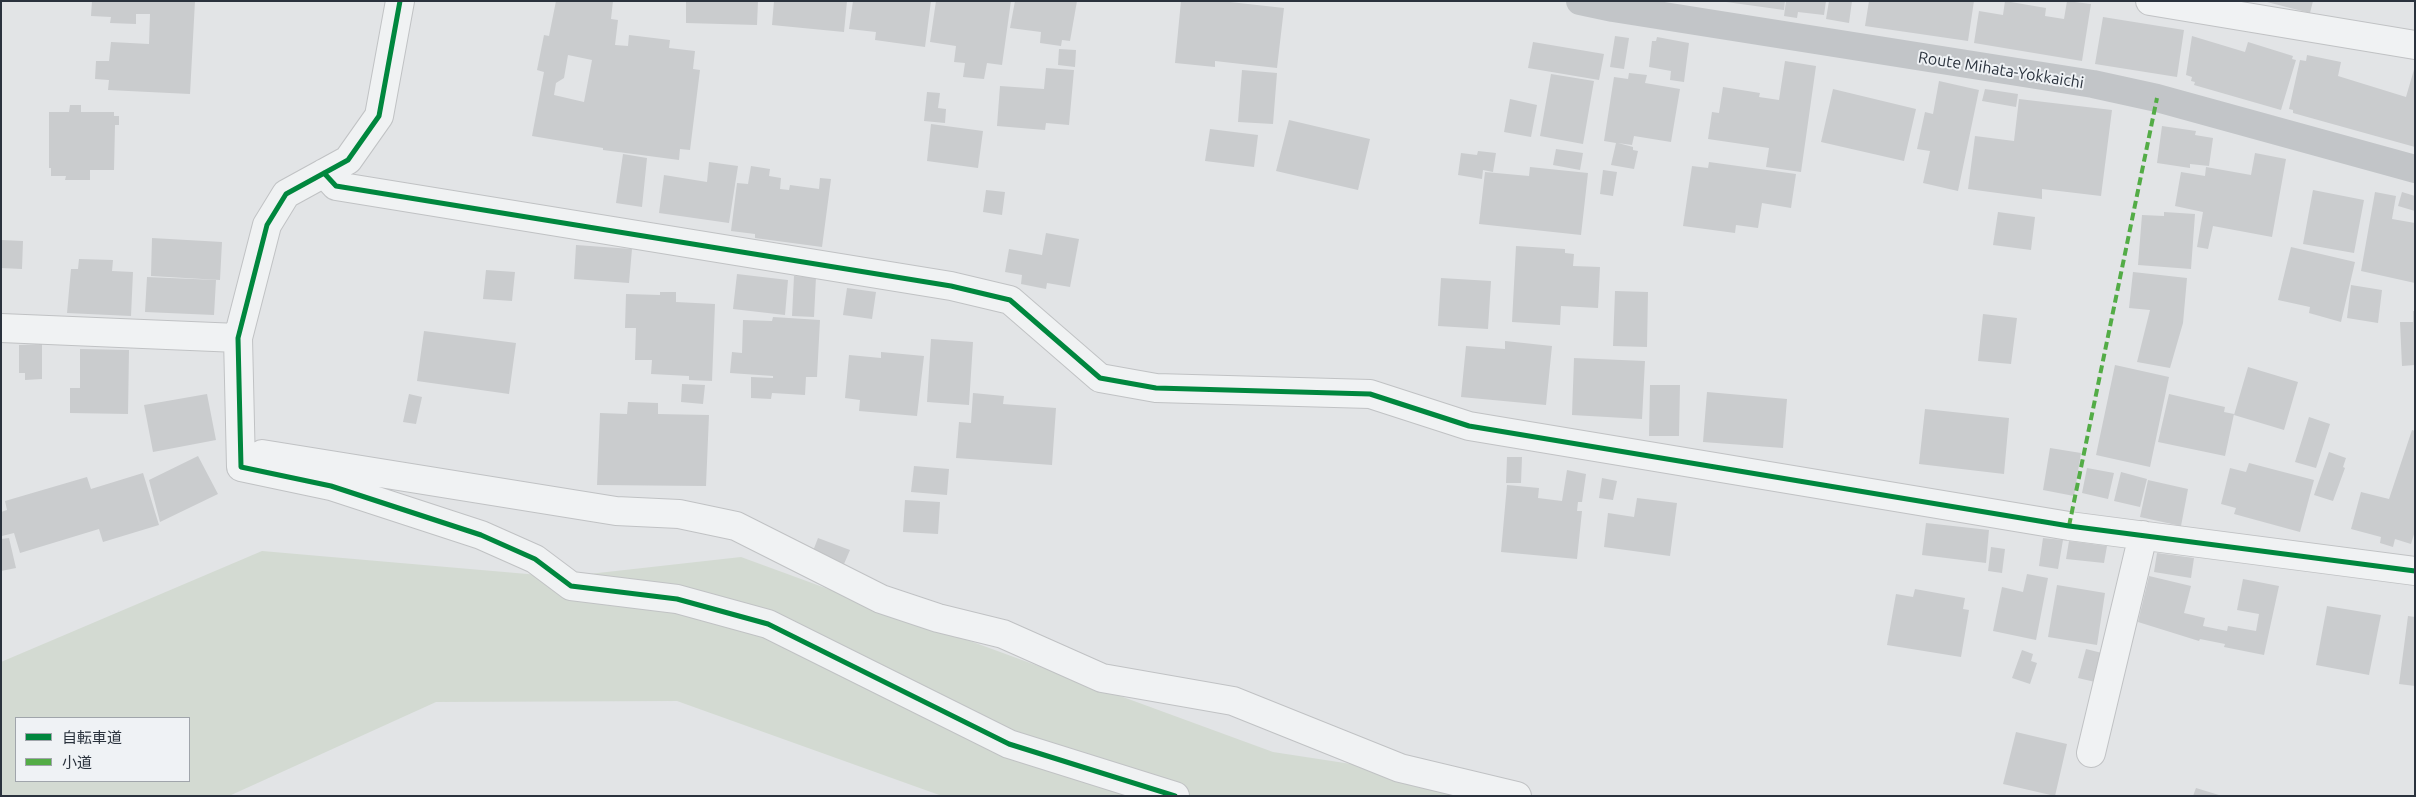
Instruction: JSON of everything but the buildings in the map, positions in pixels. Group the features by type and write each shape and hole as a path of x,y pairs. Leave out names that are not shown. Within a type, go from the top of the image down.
{"main road":[{"name":"Route Mihata-Yokkaichi","path":"1580,1 1623,10 2093,84 2157,98 2415,169"}],"street":[{"path":"400,1 379,116 348,160 286,194 266,225 238,338 241,467 331,486 481,535 535,559 570,586 677,599 768,624 1009,744 1175,796"},
{"path":"2150,1 2415,45"},
{"path":"324,173 336,186 951,286 1010,300 1100,378 1156,388 1370,394 1469,426 2069,526 2415,571"},
{"path":"1,328 238,338"},
{"path":"240,451 616,511 679,514 736,526 881,599 938,618 1003,634 1102,678 1233,701 1400,768 1517,796"},
{"path":"2091,753 2143,535"}],"shaded area":[{"path":"262,551 562,577 741,557 1273,752 1462,781 1485,796 942,796 677,701 436,702 229,796 1,796 1,662"}],"marked path":[{"path":"2069,526 2157,98"}],"cycle path":[{"path":"400,1 379,116 348,160 286,194 267,225 238,338 241,467 331,486 481,535 535,559 571,586 677,599 768,624 1009,744 1175,796"},
{"path":"324,173 336,186 951,286 1010,300 1100,378 1156,388 1370,394 1469,426 2069,526 2415,571"}]}
